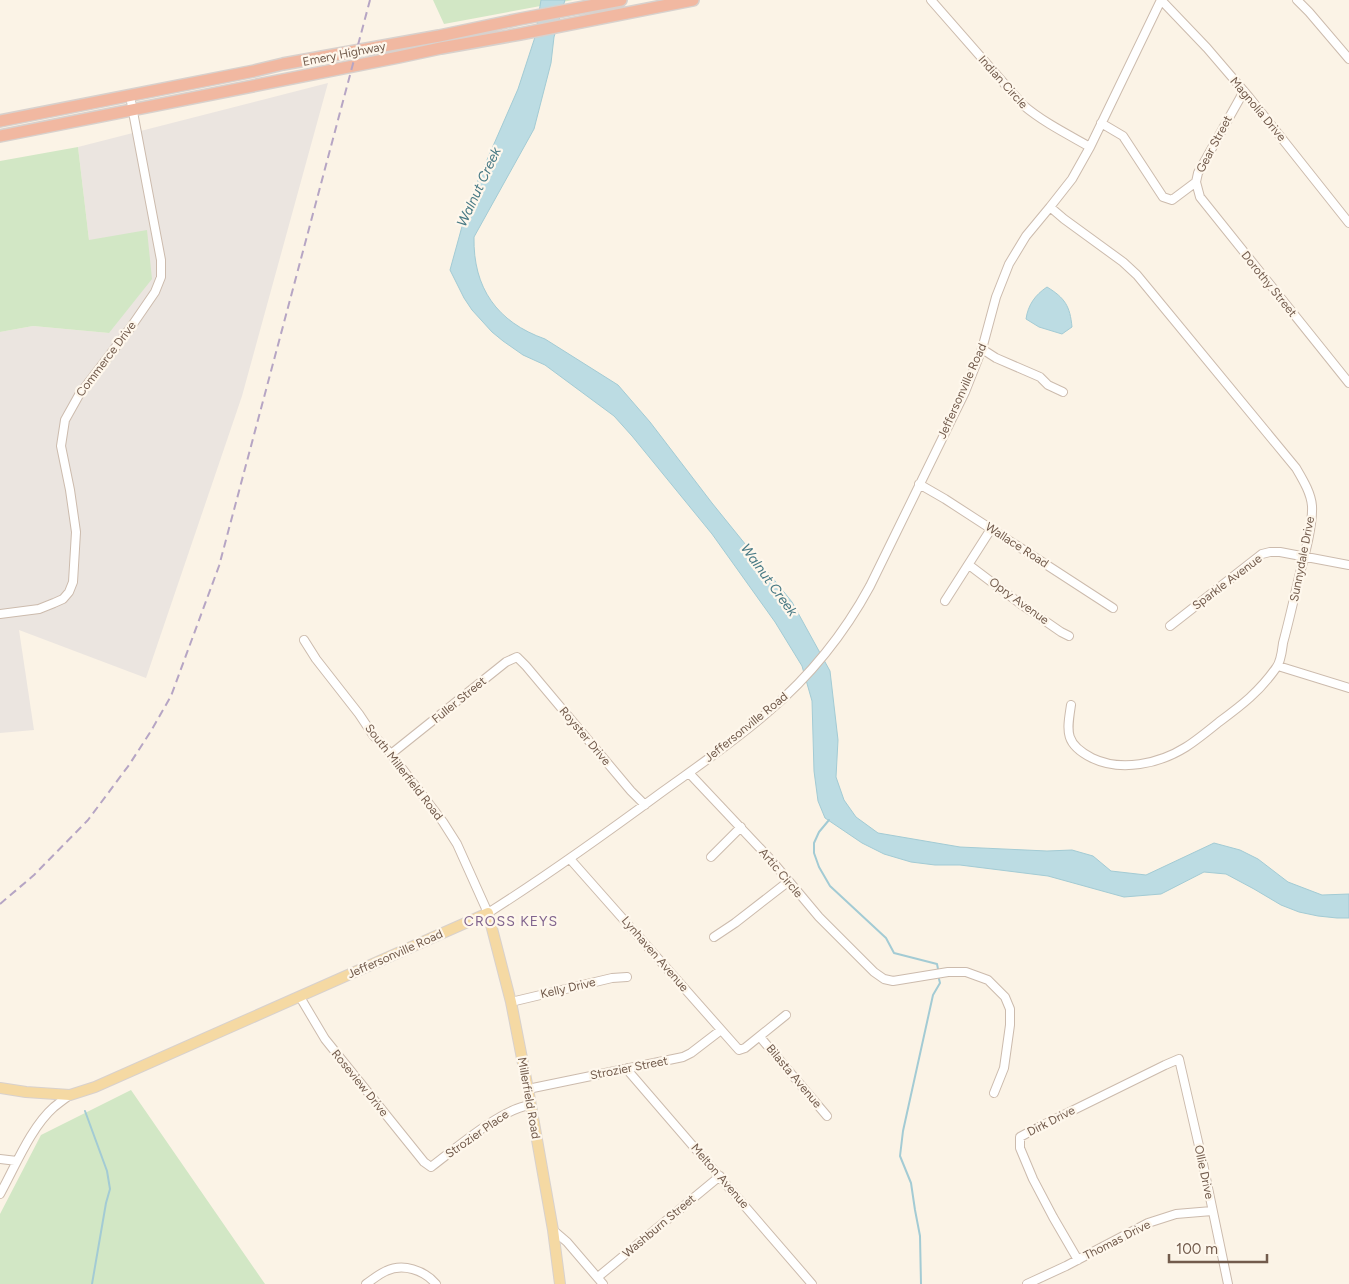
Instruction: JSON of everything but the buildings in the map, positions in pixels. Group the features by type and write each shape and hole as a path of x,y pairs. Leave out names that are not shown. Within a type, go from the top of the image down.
{"highway":[{"name":"Emery Highway","path":"0,136 399,57 440,42 520,19 620,0"},
{"name":"Emery Highway","path":"0,121 254,72 283,64 440,42 520,34 694,0"}],"main road":[{"name":"Jeffersonville Road","path":"0,1088 34,1093 70,1095 115,1078 488,913"},
{"name":"Millerfield Road","path":"488,913 511,1002 553,1230 560,1284"}],"street":[{"name":"Indian Circle","path":"931,0 1023,105 1033,114 1090,147"},
{"name":"Jeffersonville Road","path":"488,913 570,859 757,721 803,679 838,638 854,615 870,586 965,392 982,349 996,297 1009,264 1026,236 1072,179 1090,147 1161,0"},
{"name":"Magnolia Drive","path":"1161,0 1207,48 1244,91 1348,220"},
{"path":"1297,0 1349,59"},
{"name":"Gear Street","path":"1101,123 1123,136 1163,197 1172,200 1196,182 1198,173 1244,91"},
{"name":"Commerce Drive","path":"0,614 39,609 63,599 69,592 73,582 76,532 61,446 65,420 79,395 155,292 161,277 162,260 130,96"},
{"name":"Dorothy Street","path":"1196,182 1200,197 1349,383"},
{"name":"Sunnydale Drive","path":"1050,207 1123,262 1148,287 1296,468 1306,486 1312,507 1304,556 1278,666 1258,691 1245,702 1187,746 1170,756 1133,765 1110,764 1081,752 1073,744 1067,729 1071,705"},
{"path":"982,349 996,358 1040,377 1048,385 1063,392"},
{"name":"Wallace Road","path":"919,484 1113,608"},
{"path":"945,601 991,529"},
{"name":"Sparkle Avenue","path":"1170,626 1262,554 1280,552 1349,566"},
{"name":"Opry Avenue","path":"969,565 1022,605 1061,632 1070,636"},
{"name":"South Millerfield Road","path":"304,640 316,659 374,735 391,754 443,822 457,844 488,913"},
{"name":"Fuller Street","path":"391,754 506,662 517,657 526,666"},
{"name":"Royster Drive","path":"526,666 630,791 645,805"},
{"path":"1278,666 1349,688"},
{"name":"Artic Circle","path":"689,772 741,827 819,917 874,972 893,981 948,972 966,972 988,980 1005,997 1010,1009 1010,1025 1004,1068 994,1093"},
{"path":"711,857 741,827"},
{"name":"Lynhaven Avenue","path":"570,859 739,1050 760,1037"},
{"path":"714,937 789,881"},
{"name":"Kelly Drive","path":"511,1002 612,978 627,977"},
{"name":"Roseview Drive","path":"300,997 324,1039 427,1164"},
{"path":"760,1037 786,1015"},
{"name":"Strozier Street","path":"528,1090 673,1059 691,1053 722,1030"},
{"name":"Bilasta Avenue","path":"760,1037 827,1116"},
{"name":"Ollie Drive","path":"1179,1059 1228,1284"},
{"name":"Dirk Drive","path":"1078,1260 1033,1179 1020,1148 1020,1137 1108,1092 1179,1059"},
{"name":"Melton Avenue","path":"628,1068 630,1073 812,1284"},
{"path":"0,1194 41,1121 53,1108 70,1095"},
{"name":"Strozier Place","path":"427,1164 432,1167 483,1128 511,1111 530,1105"},
{"path":"0,1159 18,1161"},
{"name":"Washburn Street","path":"598,1277 720,1176"},
{"name":"Thomas Drive","path":"1027,1284 1078,1260 1148,1223 1176,1214 1212,1211"},
{"path":"553,1230 567,1242 603,1284"},
{"path":"366,1284 385,1271 408,1267 431,1278 436,1284"}],"shaded area":[{"path":"328,83 242,396 146,678 19,630 34,730 0,733 0,332 33,326 109,333 89,240 78,147"}],"green space":[{"path":"433,0 573,0 444,24"},
{"path":"78,147 89,240 147,230 152,279 109,333 33,326 0,332 0,161"},
{"path":"131,1090 265,1284 0,1284 0,1214 41,1135"}],"water":[{"name":"Walnut Creek","path":"541,0 565,0 554,37 551,63 534,129 474,237 478,272 483,287 501,313 514,323 528,332 545,339 618,385 650,422 792,602 830,671 838,740 836,777 844,800 856,817 878,833 960,847 1047,851 1072,850 1093,856 1111,871 1146,875 1214,843 1240,850 1258,859 1288,882 1322,895 1349,894 1349,918 1318,916 1299,912 1281,905 1226,874 1204,872 1161,894 1124,897 1048,876 960,865 935,865 911,862 884,854 862,843 825,818 818,801 814,771 812,701 802,666 775,622 712,534 614,416 545,365 523,355 492,332 472,310 450,270 469,201 518,89 535,37"},
{"path":"1047,287 1066,303 1070,313 1072,327 1062,334 1039,327 1026,319 1028,309 1033,301"}],"waterway":[{"path":"829,820 819,832 814,843 814,853 819,867 830,886 886,938 894,953 937,964 938,969"},
{"path":"921,1284 920,1236 911,1183 900,1156 903,1131 933,995 940,983 939,979"},
{"path":"85,1111 107,1171 110,1189 92,1284"}],"railway":[{"path":"0,904 34,875 88,820 129,765 171,696 219,566 370,0"}],"district":[{"name":"CROSS KEYS","path":"511,921"}]}
